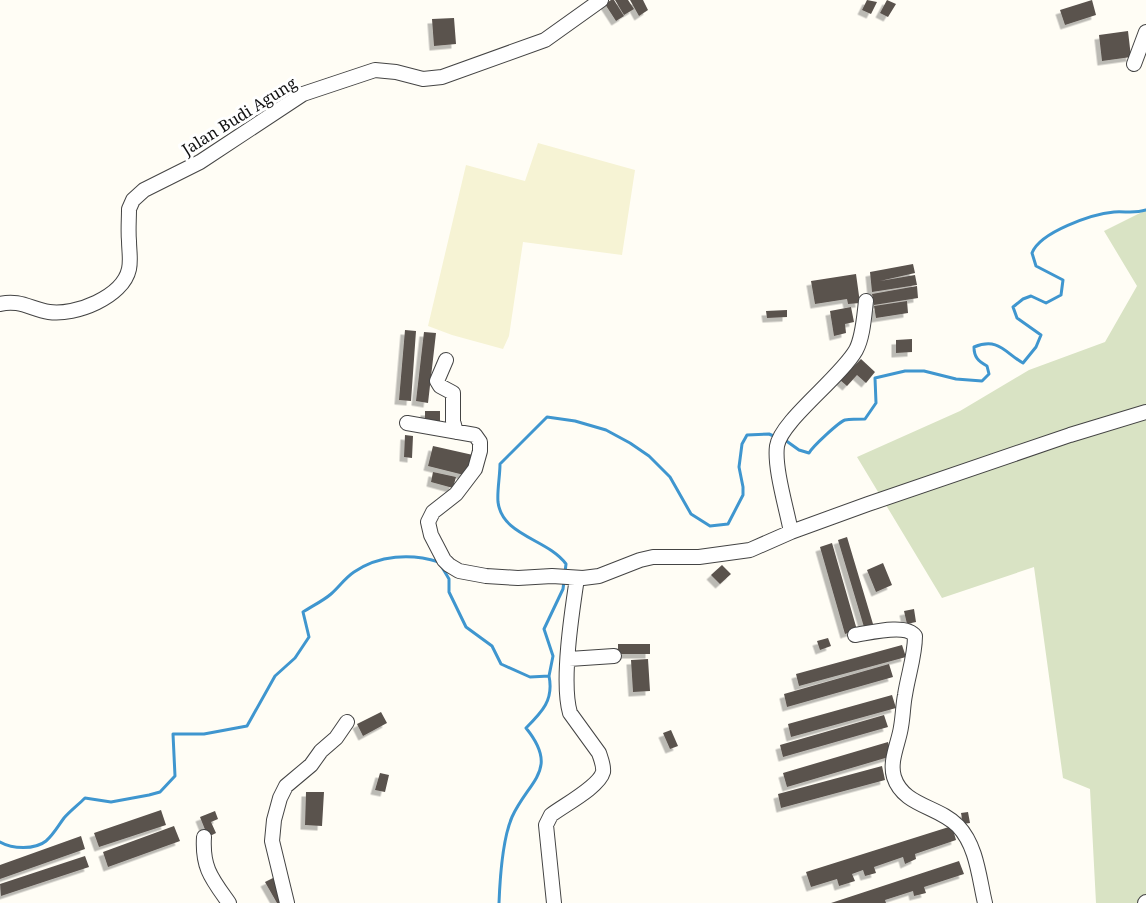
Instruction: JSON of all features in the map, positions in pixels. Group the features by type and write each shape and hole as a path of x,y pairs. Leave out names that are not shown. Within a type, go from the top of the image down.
{"street":[{"name":"Jalan Budi Agung","path":"0,304 14,302 62,313 90,305 110,293 119,285 130,268 129,209 133,200 144,190 200,162 294,97 367,72 396,72 423,79 442,77 545,40 601,0"},
{"path":"1134,64 1146,32"},
{"path":"791,532 779,472 779,440 857,349 866,301"},
{"path":"446,360 437,381 440,386 453,393 453,421 456,432"},
{"path":"407,423 475,435 478,438 480,451 475,469 463,486 433,513 428,522 431,535 444,560 454,568 471,574 510,578 598,576 653,557 699,557 735,554 756,549 791,532 1070,435 1146,413"},
{"path":"554,903 546,825 551,815 595,784 603,772 599,753 569,710 567,683 573,577"},
{"path":"855,635 897,630 910,631 915,636 895,753 894,777 900,789 907,796 960,827 971,845 985,903"},
{"path":"569,659 614,656"},
{"path":"287,903 272,841 274,820 280,798 286,786 311,765 321,751 336,738 347,722"},
{"path":"204,837 204,861 213,880 229,903"}],"shaded area":[{"path":"538,143 635,170 622,255 523,242 509,336 503,349 428,326 466,165 525,181"}],"green space":[{"path":"1146,210 1146,903 1096,903 1090,789 1063,778 1034,567 942,598 857,457 960,411 1029,370 1105,342 1137,286 1104,231"}],"building":[{"path":"614,0 624,16 616,21 605,4"},
{"path":"615,0 628,0 634,9 624,15"},
{"path":"630,0 643,0 648,10 639,16"},
{"path":"867,0 877,2 871,14 862,10"},
{"path":"887,0 896,4 888,17 880,13"},
{"path":"1092,0 1096,15 1065,25 1060,10"},
{"path":"454,18 456,44 434,46 432,19"},
{"path":"1128,31 1131,57 1102,61 1099,35"},
{"path":"913,264 915,273 880,281 915,275 917,285 872,292 870,272"},
{"path":"856,274 860,303 848,304 847,299 815,304 811,281"},
{"path":"917,286 918,298 874,305 872,294"},
{"path":"907,301 908,313 876,318 874,306"},
{"path":"851,307 854,322 845,324 846,333 834,336 830,311"},
{"path":"787,310 787,317 767,318 766,311"},
{"path":"405,330 416,331 411,401 399,400"},
{"path":"424,332 436,333 428,403 416,401"},
{"path":"912,339 912,352 896,353 896,340"},
{"path":"861,359 875,372 866,383 857,375 847,386 840,380"},
{"path":"425,411 440,411 440,423 425,422"},
{"path":"405,435 413,436 412,458 404,457"},
{"path":"433,446 473,455 468,476 428,466"},
{"path":"433,472 456,477 453,488 431,482"},
{"path":"847,537 873,624 864,627 838,540"},
{"path":"832,543 857,630 845,634 820,547"},
{"path":"883,563 892,585 876,592 867,570"},
{"path":"722,565 731,574 720,584 711,575"},
{"path":"914,609 916,622 907,624 904,611"},
{"path":"828,638 831,646 820,650 817,641"},
{"path":"618,644 650,644 650,654 618,654"},
{"path":"902,645 906,657 799,686 796,674"},
{"path":"648,659 650,691 633,692 631,660"},
{"path":"889,664 893,677 787,707 784,694"},
{"path":"892,695 896,708 791,737 788,724"},
{"path":"381,712 387,723 363,736 357,724"},
{"path":"884,715 888,727 783,757 780,745"},
{"path":"671,730 678,746 670,749 663,733"},
{"path":"888,742 892,756 787,787 783,773"},
{"path":"882,766 885,780 781,808 778,794"},
{"path":"380,773 389,775 385,792 375,790"},
{"path":"306,792 324,792 322,826 305,825"},
{"path":"161,810 166,825 99,847 94,833"},
{"path":"215,811 218,819 211,822 216,833 208,837 200,817"},
{"path":"968,812 970,823 963,824 961,813"},
{"path":"174,826 180,841 108,867 103,852"},
{"path":"952,826 956,840 915,854 916,859 905,864 903,857 874,867 876,873 865,876 863,870 852,874 855,881 839,886 837,879 811,887 806,872"},
{"path":"81,836 85,849 0,879 0,865"},
{"path":"85,856 89,867 1,896 0,884"},
{"path":"959,861 964,874 924,887 926,893 914,896 913,891 885,900 886,903 831,903"},
{"path":"273,878 286,902 284,903 277,903 265,882"}],"waterway":[{"path":"785,440 799,450 809,453 832,429 845,420 865,419 876,403 875,378 905,371 924,371 956,379 982,381 989,374 987,366 976,356 974,347 983,344 996,345 1023,363 1036,347 1041,335 1017,318 1013,307 1031,296 1046,303 1061,295 1063,280 1036,266 1032,253 1037,245 1056,231 1080,220 1104,213 1146,210"},
{"path":"565,572 566,564 558,556 508,523 501,513 498,502 500,464 547,417 575,421 606,430 630,443 649,456 670,477 691,514 710,526 728,524 743,495 739,467 742,444 747,435 769,434 776,437"},
{"path":"0,842 23,848 41,844 85,798 111,802 160,792 175,776 173,734 204,734 247,726 275,676 295,658 309,637 303,612 328,597 351,574 364,566 395,557 417,557 439,562 449,579 449,592 466,627 492,646 501,664 530,677 549,676 548,699 542,711 526,728 541,754 541,765 509,826 502,859 499,903"},
{"path":"549,676 553,656 544,629 563,589 564,581"}]}
